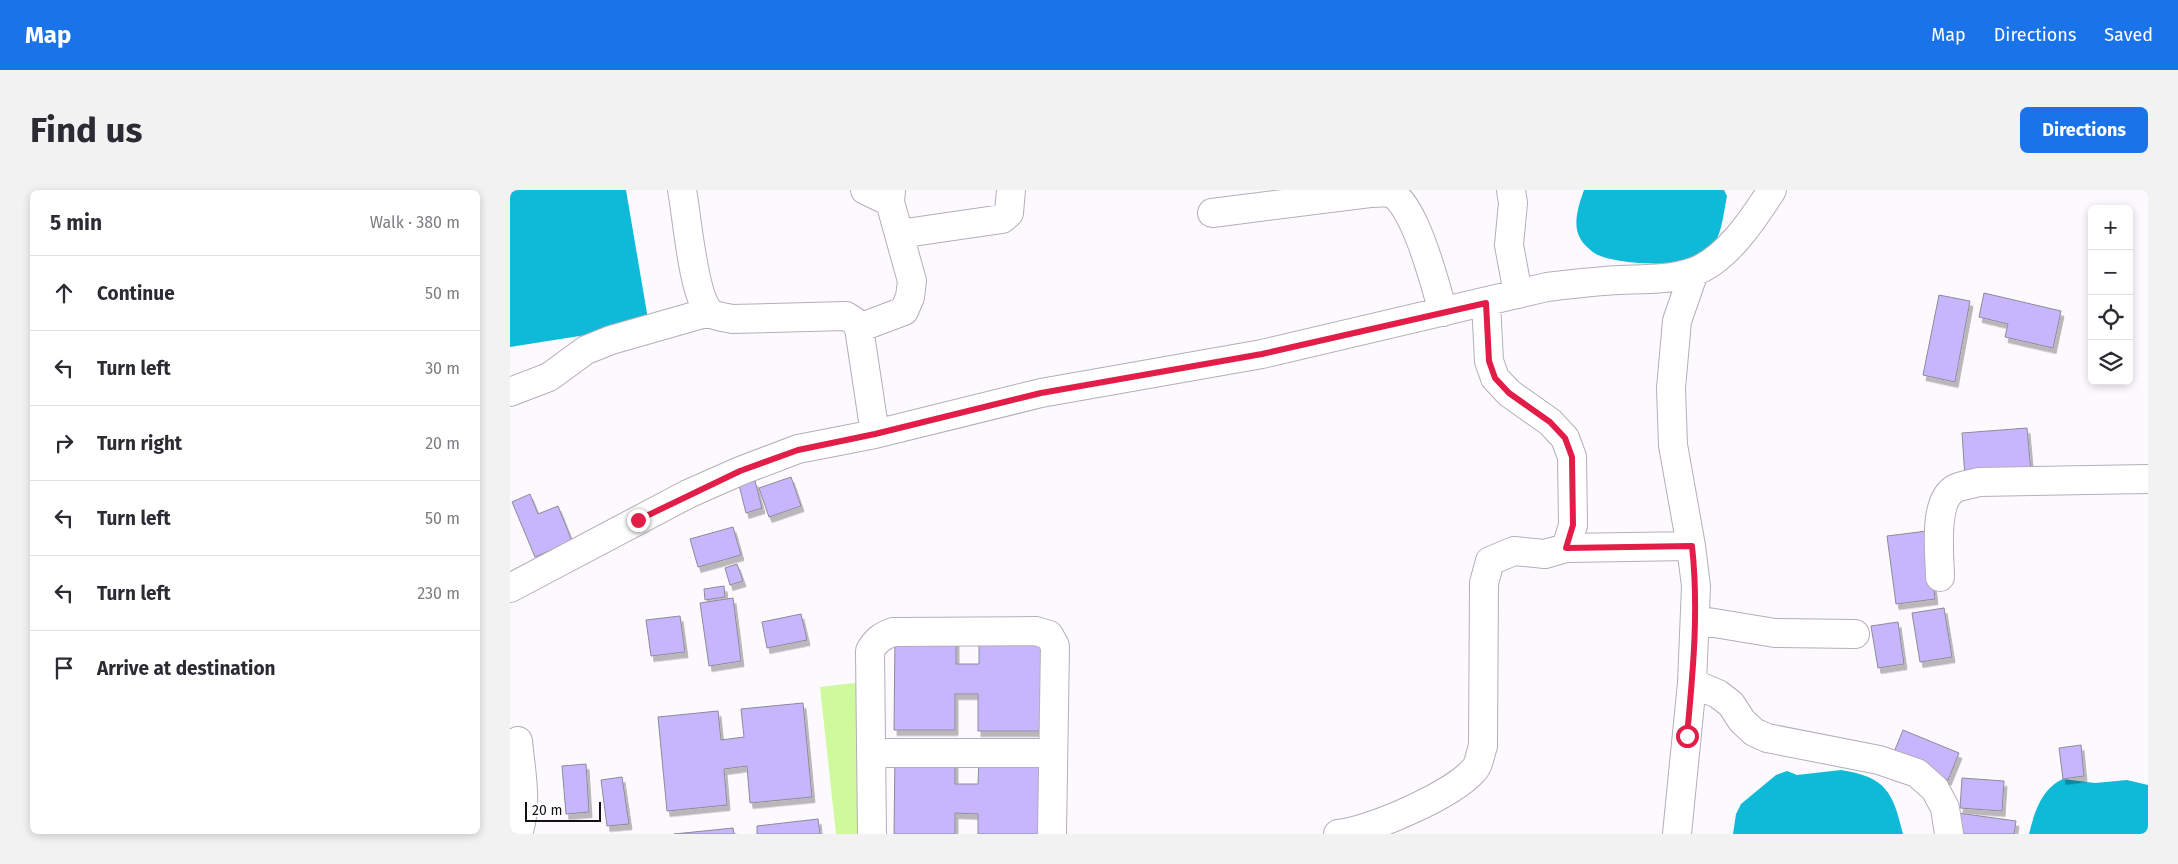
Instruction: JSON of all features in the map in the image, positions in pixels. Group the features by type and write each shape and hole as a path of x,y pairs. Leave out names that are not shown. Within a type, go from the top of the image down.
{"street":[{"path":"682,190 698,285 702,301 709,312"},
{"path":"859,328 904,311 910,297 912,281 890,196 865,190"},
{"path":"899,234 1002,219 1009,213 1011,190"},
{"path":"1511,190 1513,203 1509,245 1518,294"},
{"path":"510,588 680,498 740,471 798,450 875,434 1041,393 1262,354 1486,303 1547,287 1665,278 1694,272 1722,254 1749,226 1772,190"},
{"path":"1212,213 1370,193 1390,193 1403,204 1415,227 1443,312"},
{"path":"1677,834 1692,683 1696,586 1692,546 1673,445 1671,388 1677,320 1694,272"},
{"path":"1486,303 1489,361 1495,378 1509,393 1550,422 1565,438 1572,457 1573,525 1566,548"},
{"path":"510,392 550,377 586,350 611,340 709,312 732,319 846,316 854,321 859,328 875,434"},
{"path":"1940,577 1939,515 1944,502 1955,488 1979,482 2148,479"},
{"path":"1338,834 1382,823 1458,785 1475,770 1483,746 1484,583 1490,561 1514,551 1545,554 1566,548 1692,546"},
{"path":"1696,620 1775,633 1855,634"},
{"path":"872,834 873,753 870,651 875,642 893,632 1027,631 1049,635 1054,646 1052,834"},
{"path":"1692,683 1718,694 1730,704 1742,721 1754,732 1767,738 1879,760 1917,773 1935,789 1945,808 1949,834"},
{"path":"518,741 523,804 523,820 518,834"},
{"path":"873,753 1053,752"}],"green space":[{"path":"863,682 865,834 836,834 820,687"}],"water":[{"path":"510,190 626,190 649,325 510,347"},
{"path":"1584,190 1724,190 1727,196 1719,233 1708,253 1700,258 1687,261 1654,264 1606,258 1589,249 1581,240 1576,220"},
{"path":"1841,770 1868,777 1878,782 1885,789 1895,807 1903,834 1733,834 1736,814 1741,804 1776,775 1787,771 1797,775"},
{"path":"2063,779 2095,783 2127,780 2148,785 2148,834 2029,834 2036,810 2044,795"}],"building":[{"path":"1984,293 2061,311 2053,348 2005,337 2008,324 1979,317"},
{"path":"1939,295 1970,301 1955,382 1923,375"},
{"path":"2027,428 2031,472 1965,478 1962,433"},
{"path":"791,477 801,506 769,517 759,488"},
{"path":"755,481 762,508 746,513 739,485"},
{"path":"530,494 538,514 558,506 572,541 535,557 512,502"},
{"path":"733,527 741,555 698,567 690,539"},
{"path":"1927,531 1935,599 1896,604 1887,536"},
{"path":"737,564 743,581 730,585 725,568"},
{"path":"724,586 725,597 705,600 704,589"},
{"path":"733,598 741,661 709,666 700,603"},
{"path":"1944,608 1952,657 1920,662 1912,613"},
{"path":"801,614 807,640 767,648 762,622"},
{"path":"680,616 685,652 651,656 646,620"},
{"path":"1898,622 1904,664 1878,668 1871,626"},
{"path":"895,635 956,636 956,664 979,664 979,636 1041,637 1040,731 978,731 978,694 955,694 955,730 894,730"},
{"path":"803,703 812,797 750,803 747,766 724,769 727,805 667,811 658,717 718,711 721,740 744,737 741,709"},
{"path":"1903,730 1959,753 1948,780 1892,757"},
{"path":"2081,745 2084,776 2063,779 2059,748"},
{"path":"895,754 955,755 955,784 978,784 979,756 1041,756 1040,834 978,834 978,814 955,813 955,834 894,834"},
{"path":"586,764 589,812 566,814 562,766"},
{"path":"622,777 629,824 607,826 601,780"},
{"path":"1962,778 2004,781 2002,811 1960,808"},
{"path":"1958,813 2016,821 2014,834 1955,834"},
{"path":"818,819 820,834 757,834 757,826"},
{"path":"733,828 734,834 674,834"}],"route":[{"path":"638,520 688,494 740,471 798,450 875,434 1041,393 1262,354 1486,303 1489,361 1495,378 1509,393 1550,422 1565,438 1572,457 1573,525 1566,548 1692,546 1696,586 1696,620 1687,736"}]}
